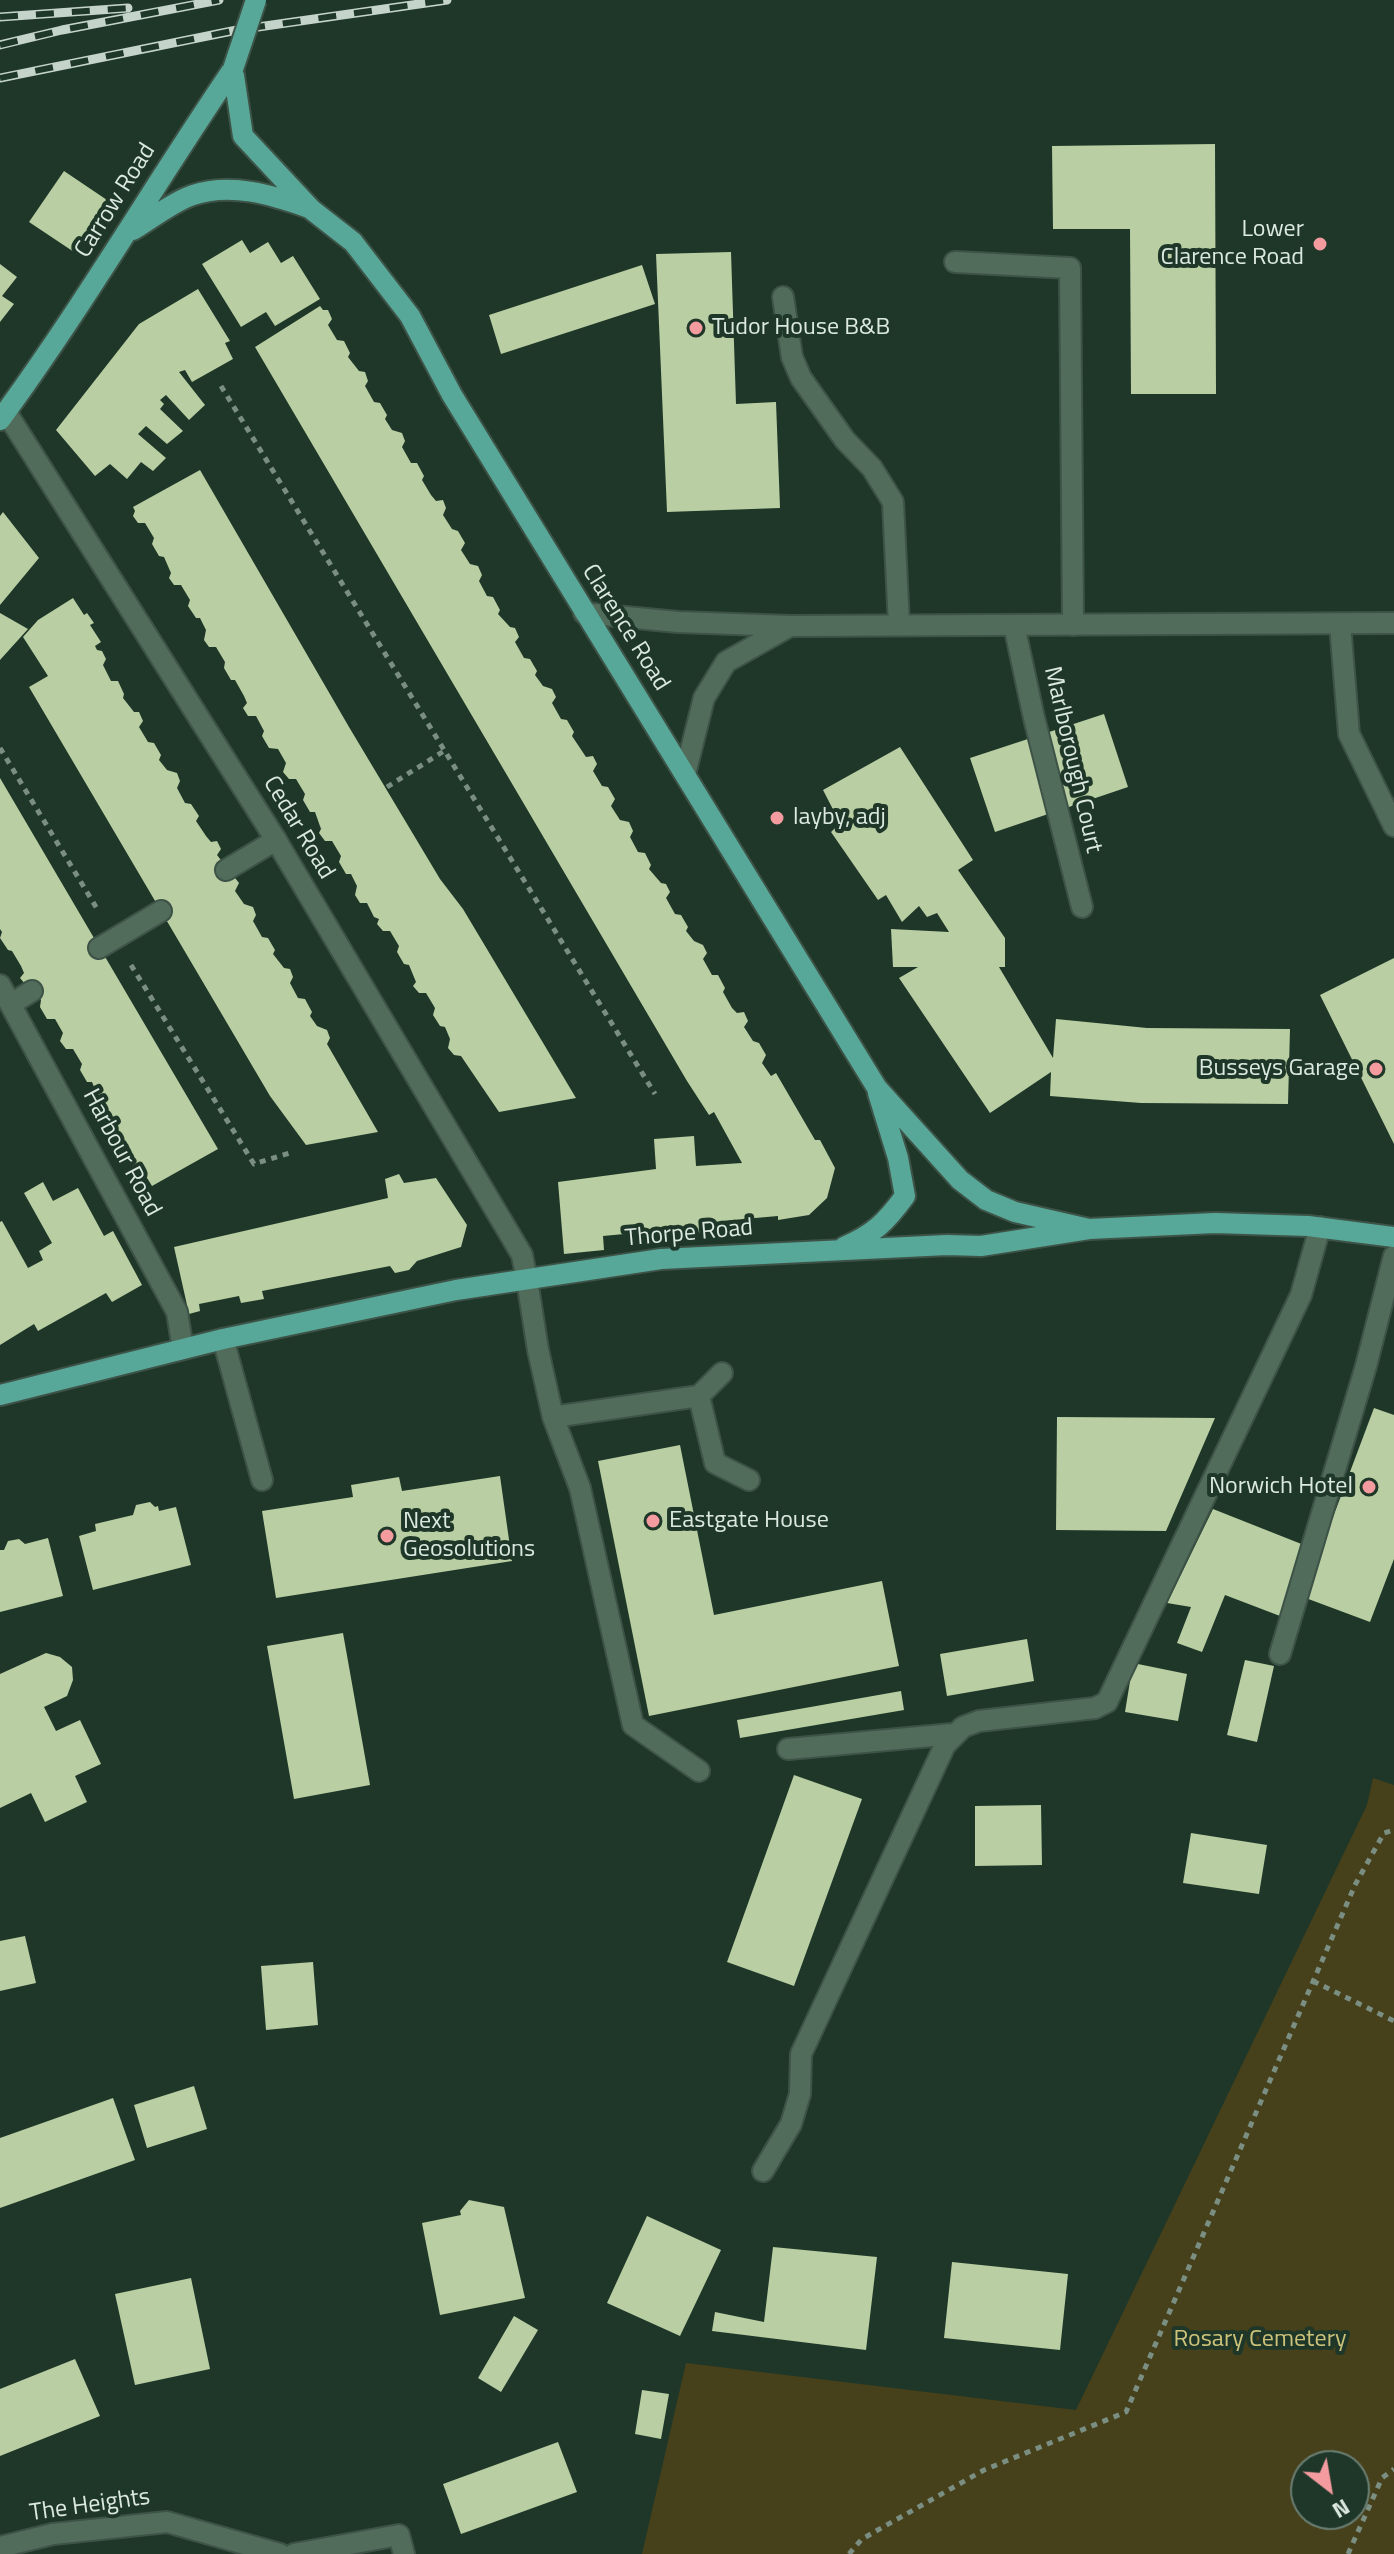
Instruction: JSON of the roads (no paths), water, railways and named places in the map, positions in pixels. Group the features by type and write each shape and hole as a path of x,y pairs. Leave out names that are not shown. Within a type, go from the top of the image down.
{"main road":[{"name":"Carrow Road","path":"3,416 129,232 186,137 233,69 256,0"},
{"name":"Clarence Road","path":"233,69 243,136 312,210 353,242 410,316 452,395 877,1088 960,1180 986,1200 1015,1212 1089,1229"},
{"name":"Clarence Road","path":"129,232 192,195 234,190 267,193 312,210"},
{"name":"Clarence Road","path":"833,1252 869,1236 889,1218 905,1196 898,1158 877,1088"},
{"name":"Thorpe Road","path":"0,1395 223,1339 456,1290 661,1259 981,1246 1089,1229 1215,1223 1320,1227 1394,1237"}],"street":[{"path":"955,262 1070,268 1073,625"},
{"path":"783,297 792,357 801,378 845,440 872,468 893,502 899,625"},
{"name":"Cedar Road","path":"3,416 276,840 522,1255 553,1417 580,1488 633,1725 699,1771"},
{"path":"584,613 678,622 790,626 1394,623"},
{"path":"1340,624 1349,734 1394,826"},
{"name":"Marlborough Court","path":"1014,625 1082,907"},
{"path":"685,774 704,698 726,662 790,626"},
{"path":"226,870 276,840"},
{"path":"107,944 161,911"},
{"name":"Harbour Road","path":"0,985 177,1312 183,1349"},
{"path":"11,1004 32,991"},
{"path":"763,2171 791,2124 796,2109 800,2094 801,2054 938,1758 953,1734 979,1721 1095,1708 1107,1702 1301,1295 1320,1227"},
{"path":"1280,1654 1366,1366 1394,1256"},
{"path":"223,1339 262,1480"},
{"path":"553,1417 699,1396 722,1373"},
{"path":"699,1396 715,1463 749,1480"},
{"path":"788,1749 953,1734"},
{"name":"The Heights","path":"0,2547 53,2534 167,2522 280,2554"},
{"path":"294,2554 399,2535 404,2554"}],"railway":[{"path":"0,45 219,0"},
{"path":"0,78 237,30 447,0"},
{"path":"0,17 128,8"}],"place":[{"name":"Lower Clarence Road","path":"1320,244"},
{"name":"Tudor House B&B","path":"696,328"},
{"name":"layby, adj","path":"777,818"},
{"name":"Busseys Garage","path":"1376,1069"},
{"name":"Norwich Hotel","path":"1369,1487"},
{"name":"Eastgate House","path":"653,1521"},
{"name":"Next Geosolutions","path":"387,1536"}],"park label":[{"name":"Rosary Cemetery","path":"1260,2340"}]}
